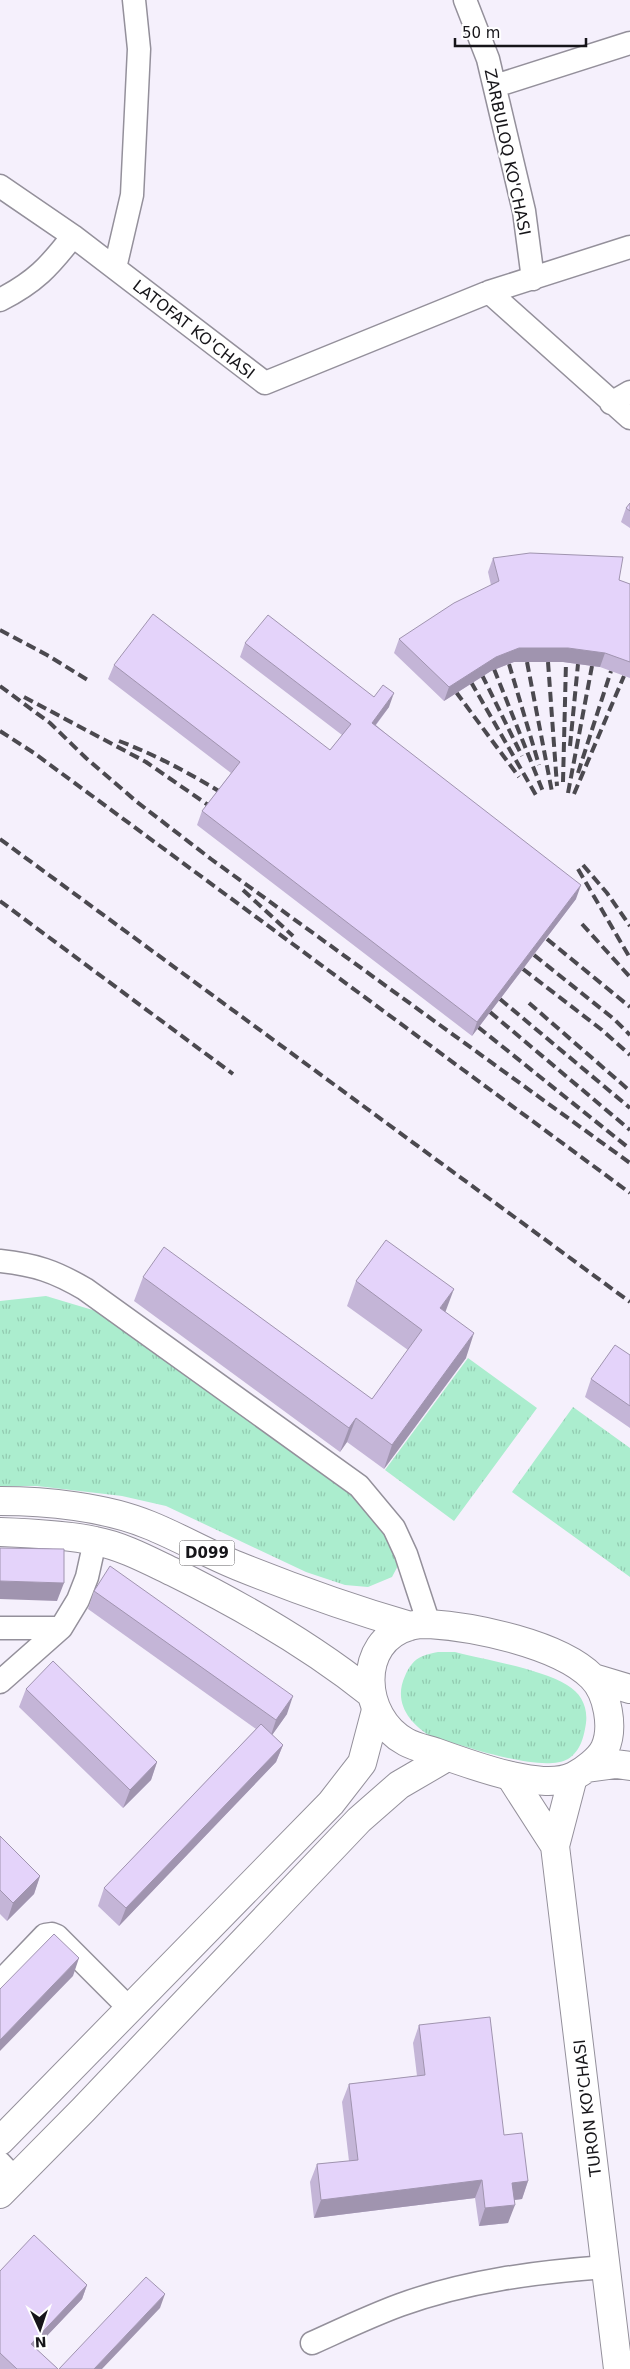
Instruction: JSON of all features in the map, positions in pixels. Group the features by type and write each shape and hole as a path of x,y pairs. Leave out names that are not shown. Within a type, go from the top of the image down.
{"main road":[{"name":"D099","path":"0,1501 95,1508 148,1524 214,1556 344,1606 420,1625 461,1626 513,1640 560,1654 593,1678 630,1689"},
{"name":"D099","path":"0,1532 95,1541 136,1554 199,1585 260,1618 330,1661 373,1702 387,1725 405,1742 510,1776 534,1780 553,1780 616,1764 630,1766"},
{"path":"0,2141 332,1803 362,1763 373,1702 370,1673 377,1653 391,1636 420,1625"},
{"name":"D099","path":"580,1772 605,1749 609,1730 608,1712 603,1695 593,1678"},
{"path":"5,2179 359,1820 399,1786 458,1760"},
{"name":"TURON KO'CHASI","path":"580,1772 555,1846 618,2369"},
{"name":"TURON KO'CHASI","path":"510,1776 555,1846"}],"street":[{"path":"115,268 132,195 139,49 134,0"},
{"name":"ZARBULOQ KO'CHASI","path":"465,0 488,58 524,211 533,279"},
{"path":"494,86 630,44"},
{"name":"LATOFAT KO'CHASI","path":"0,186 73,236 265,383 489,292"},
{"path":"0,300 21,289 49,267 73,236"},
{"path":"489,292 630,247"},
{"path":"489,292 620,397 630,418"},
{"path":"0,1261 28,1264 57,1272 85,1288 359,1486 394,1528 406,1554 420,1625"},
{"path":"0,1682 61,1628 78,1600 87,1577 95,1541"},
{"path":"0,1628 61,1628"},
{"path":"0,1982 45,1935 52,1934 57,1936 130,2009"},
{"path":"312,2343 400,2305 474,2284 553,2271 606,2267"}],"green space":[{"path":"46,1296 96,1311 163,1349 367,1504 401,1560 392,1577 368,1587 345,1585 306,1572 166,1506 122,1496 37,1486 0,1486 0,1301"},
{"path":"468,1358 537,1408 454,1521 385,1470"},
{"path":"573,1407 630,1448 630,1577 512,1492"},
{"path":"438,1652 455,1652 543,1674 572,1688 580,1696 586,1711 585,1728 579,1748 568,1759 556,1763 540,1763 502,1757 432,1737 424,1732 416,1726 405,1711 401,1695 402,1686 408,1670 414,1662 420,1657"}],"building":[{"path":"630,503 630,511 626,508"},
{"path":"530,553 623,557 619,580 630,584 630,662 605,653 568,648 519,648 496,657 449,687 399,639 454,603 499,581 493,558"},
{"path":"153,614 330,750 351,724 245,643 268,615 374,697 383,685 394,693 372,723 581,885 477,1022 202,811 240,762 114,665"},
{"path":"386,1240 454,1289 440,1308 474,1333 392,1445 356,1418 349,1428 143,1277 164,1247 372,1399 422,1330 356,1281"},
{"path":"615,1345 630,1355 630,1406 591,1379"},
{"path":"0,1548 64,1549 64,1583 0,1581"},
{"path":"110,1566 293,1696 276,1720 94,1591"},
{"path":"53,1661 157,1762 130,1790 26,1689"},
{"path":"261,1724 283,1745 126,1908 104,1888"},
{"path":"0,1836 40,1876 13,1903 0,1890"},
{"path":"54,1934 79,1958 0,2040 0,1989"},
{"path":"490,2017 504,2135 522,2133 528,2181 512,2183 515,2205 485,2208 482,2180 321,2200 317,2164 358,2160 349,2084 425,2075 419,2025"},
{"path":"34,2235 87,2285 31,2344 58,2369 17,2369 0,2353 0,2271"},
{"path":"146,2277 165,2294 94,2369 59,2369"}],"railway":[{"path":"0,630 47,655 91,682"},
{"path":"527,662 552,792"},
{"path":"548,662 557,786"},
{"path":"563,782 566,662"},
{"path":"509,664 539,765"},
{"path":"570,746 578,664"},
{"path":"568,793 592,666"},
{"path":"494,669 544,794"},
{"path":"578,773 611,671"},
{"path":"482,675 522,756"},
{"path":"574,794 624,676"},
{"path":"471,682 537,797"},
{"path":"0,686 50,723 86,758 137,802 211,859 630,1163"},
{"path":"456,692 519,777"},
{"path":"24,697 146,762 211,807"},
{"path":"0,731 34,753 630,1193"},
{"path":"119,741 172,765 222,793"},
{"path":"0,839 630,1302"},
{"path":"583,865 607,893 630,926"},
{"path":"578,869 630,958"},
{"path":"243,890 293,936"},
{"path":"0,901 233,1074"},
{"path":"582,924 630,977"},
{"path":"547,939 630,1007"},
{"path":"534,955 614,1019 630,1035"},
{"path":"523,969 602,1030 630,1055"},
{"path":"500,999 630,1108"},
{"path":"529,1003 630,1091"},
{"path":"490,1012 630,1130"},
{"path":"478,1027 630,1149"}]}
